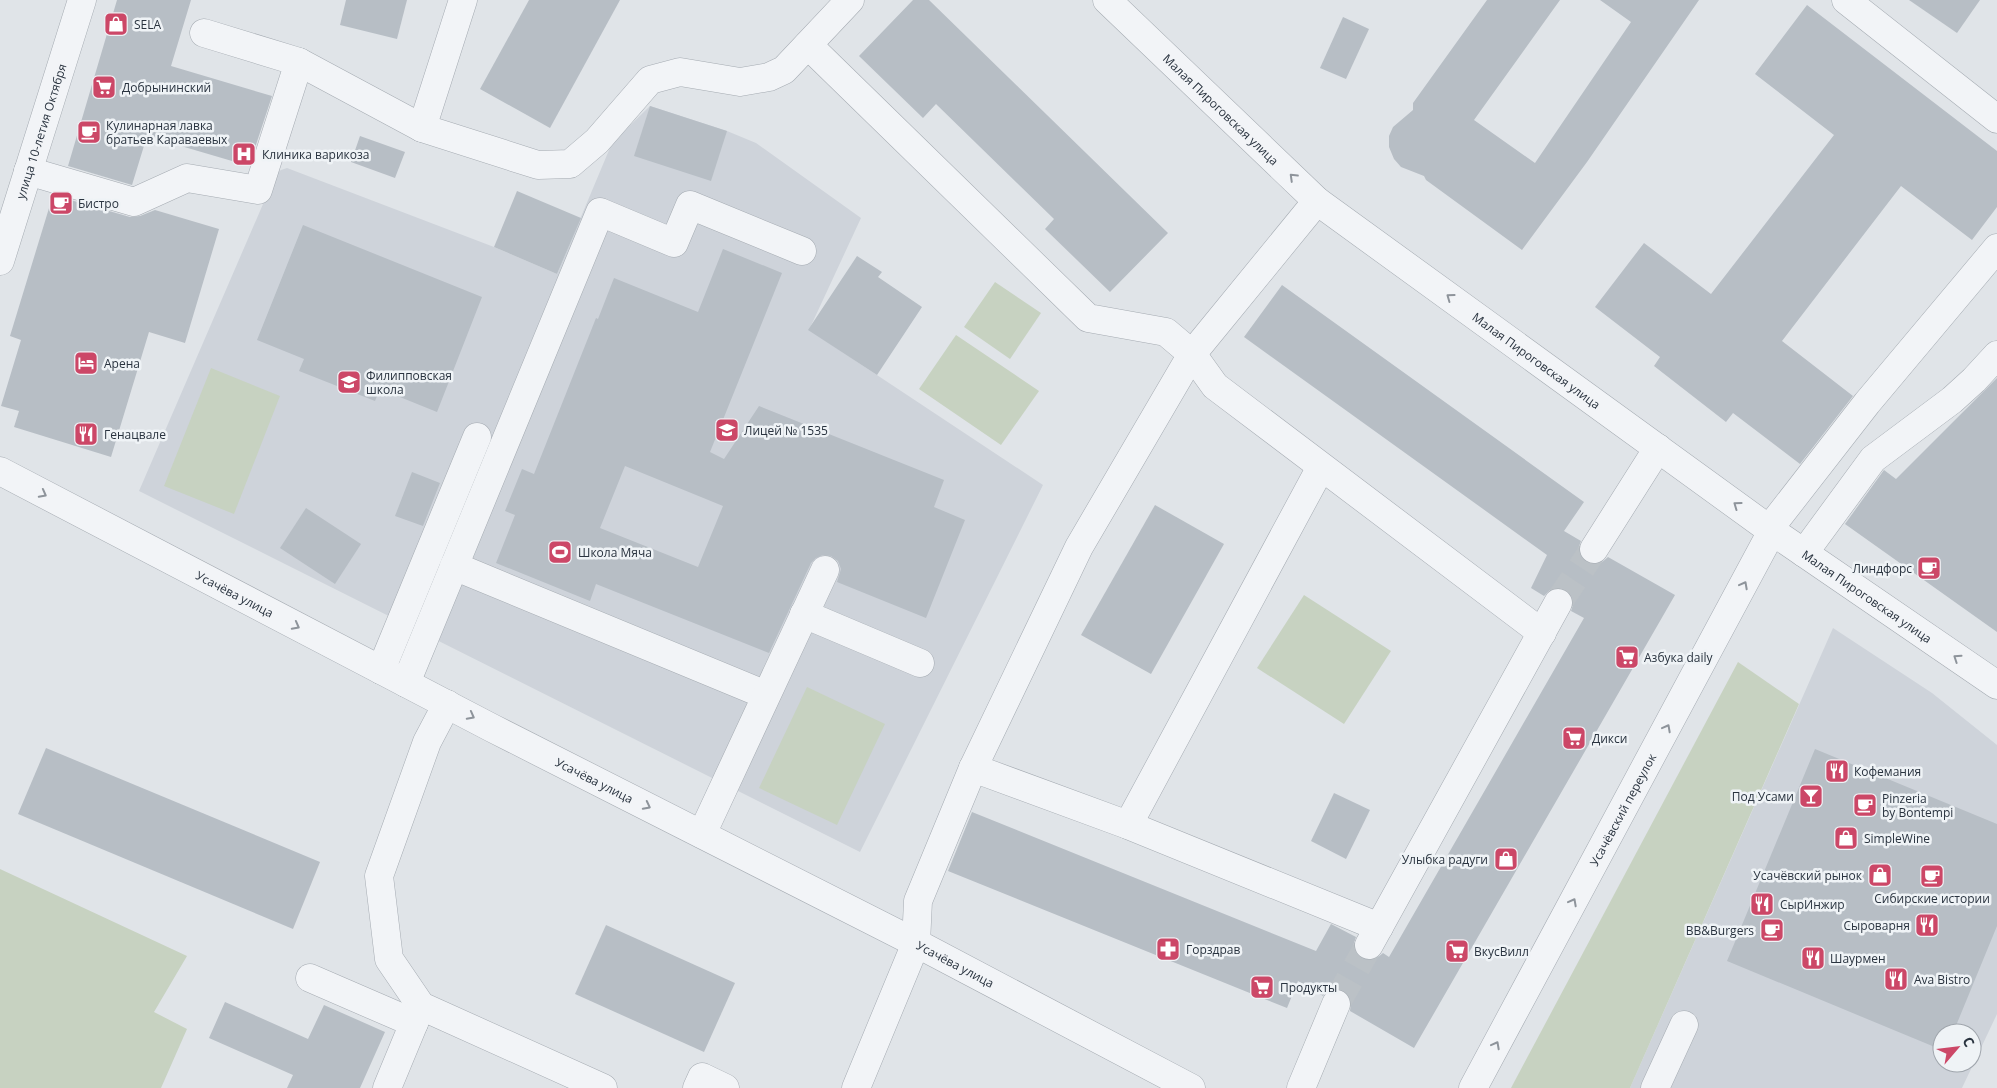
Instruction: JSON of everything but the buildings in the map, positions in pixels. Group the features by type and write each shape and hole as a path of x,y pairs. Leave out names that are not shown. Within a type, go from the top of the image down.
{"street":[{"name":"улица 10-летия Октября","path":"0,261 82,0"},
{"path":"422,128 463,0"},
{"name":"Малая Пироговская улица","path":"1107,0 1317,201 1771,530 1997,685"},
{"path":"1846,0 1997,119"},
{"path":"204,33 299,62 422,128 538,165 570,164 598,141 650,80 680,72 740,82 768,77 784,70 808,45 836,5"},
{"path":"808,45 1088,318 1166,332 1192,354 1215,386 1542,633"},
{"path":"28,171 134,202 187,178 258,190 299,62"},
{"path":"856,1088 916,943 918,901 973,768 1079,547 1192,354 1317,201"},
{"path":"406,683 600,212 674,243 690,205 802,251"},
{"name":"Усачёвский переулок","path":"1473,1088 1771,530 1867,403 1997,248"},
{"path":"1804,553 1873,459 1952,400 1997,355"},
{"path":"381,670 477,437"},
{"path":"1594,549 1658,448"},
{"path":"1128,825 1321,467"},
{"name":"Усачёва улица","path":"0,471 406,683 916,943 1191,1088"},
{"path":"454,566 766,696"},
{"path":"702,834 825,570"},
{"path":"973,768 1128,825 1374,936 1558,603"},
{"path":"804,614 920,663"},
{"path":"418,1015 389,959 379,876 427,742 447,704"},
{"path":"310,978 418,1015 603,1088"},
{"path":"1301,1088 1336,1004"},
{"path":"387,1088 418,1015"},
{"path":"1656,1088 1684,1025"},
{"path":"697,1088 702,1077 725,1088"}],"shaded area":[{"name":"Лицей № 1535","path":"650,106 727,131 756,143 861,218 809,330 1043,485 860,852 139,491 276,174 281,170 287,168 494,247 557,274 612,143"},
{"path":"1833,628 1932,693 1997,745 1997,1014 1982,1046 1982,1023 1932,1023 1932,1073 1969,1073 1962,1088 1630,1088"}],"green space":[{"path":"995,282 1041,313 1010,359 964,327"},
{"path":"956,335 1039,391 1001,445 919,389"},
{"path":"211,368 280,396 234,514 164,486"},
{"path":"1304,595 1391,651 1344,724 1257,668"},
{"path":"1738,662 1799,704 1630,1088 1511,1088"},
{"path":"807,687 885,724 837,825 759,788"},
{"path":"0,869 187,956 154,1012 187,1029 161,1088 0,1088"}],"tunnel":[{"path":"1558,603 1594,549"},
{"path":"1336,1004 1369,945"}],"place":[{"name":"SELA","path":"116,24"},
{"name":"Добрынинский","path":"104,87"},
{"name":"Кулинарная лавка братьев Караваевых","path":"89,132"},
{"name":"Клиника варикоза","path":"244,154"},
{"name":"Бистро","path":"61,203"},
{"name":"Арена","path":"86,363"},
{"name":"Филипповская школа","path":"349,382"},
{"name":"Лицей № 1535","path":"727,430"},
{"name":"Генацвале","path":"86,434"},
{"name":"Школа Мяча","path":"560,552"},
{"name":"Линдфорс","path":"1929,568"},
{"name":"Азбука daily","path":"1627,657"},
{"name":"Дикси","path":"1574,738"},
{"name":"Кофемания","path":"1837,771"},
{"name":"Под Усами","path":"1811,796"},
{"name":"Pinzeria by Bontempi","path":"1865,805"},
{"name":"SimpleWine","path":"1846,838"},
{"name":"Улыбка радуги","path":"1506,859"},
{"name":"Усачёвский рынок","path":"1880,875"},
{"name":"Сибирские истории","path":"1932,876"},
{"name":"СырИнжир","path":"1762,904"},
{"name":"Сыроварня","path":"1927,925"},
{"name":"BB&Burgers","path":"1772,930"},
{"name":"Горздрав","path":"1168,949"},
{"name":"ВкусВилл","path":"1457,951"},
{"name":"Шаурмен","path":"1813,958"},
{"name":"Ava Bistro","path":"1896,979"},
{"name":"Продукты","path":"1262,987"}]}
